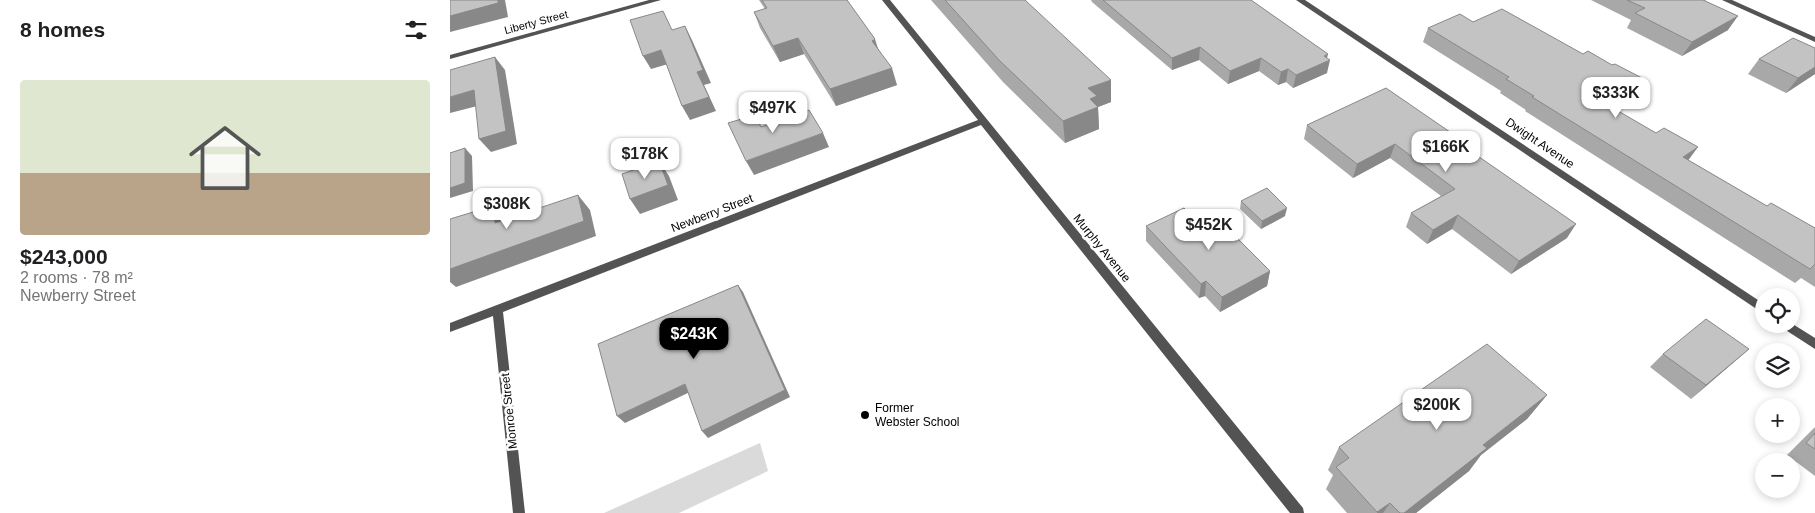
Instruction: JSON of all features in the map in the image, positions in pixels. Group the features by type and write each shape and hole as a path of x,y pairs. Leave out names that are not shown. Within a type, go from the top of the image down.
{"street":[{"name":"Liberty Street","path":"450,57 657,0"},
{"name":"Murphy Avenue","path":"886,0 1298,513"},
{"name":"Dwight Avenue","path":"1300,0 1755,304"},
{"path":"1726,0 1815,40"},
{"name":"Newberry Street","path":"450,328 983,121"},
{"name":"Monroe Street","path":"498,310 519,513"},
{"path":"1798,333 1815,344"}],"shaded area":[{"path":"760,443 768,471 679,513 604,513"}],"building":[{"path":"450,0 498,0 498,3 450,16"},
{"path":"762,0 847,0 875,39 872,41 892,68 830,89 798,38 773,46 754,12 767,8"},
{"path":"945,0 1025,0 1111,80 1088,88 1097,96 1090,99 1098,107 1063,121 999,60"},
{"path":"1103,0 1251,0 1328,54 1324,56 1330,60 1296,75 1288,69 1281,72 1261,58 1230,71 1200,47 1172,58"},
{"path":"1627,0 1703,0 1738,16 1692,42 1635,13 1645,8"},
{"path":"1502,9 1583,54 1588,51 1612,65 1615,64 1642,78 1601,101 1656,133 1664,128 1698,147 1683,157 1767,206 1771,203 1815,228 1815,264 1810,269 1532,97 1534,96 1506,79 1509,77 1428,28 1460,14 1473,22"},
{"path":"663,11 672,30 685,26 703,70 697,72 709,97 682,106 661,50 643,56 630,20"},
{"path":"1793,38 1815,48 1815,67 1798,78 1759,59"},
{"path":"495,57 506,131 479,139 474,90 450,97 450,70"},
{"path":"1386,88 1450,132 1446,134 1576,224 1519,261 1458,215 1433,230 1411,213 1455,189 1395,144 1357,164 1307,125"},
{"path":"809,110 823,133 746,161 728,123 755,115 761,127"},
{"path":"465,148 465,183 450,188 450,153"},
{"path":"659,161 668,185 630,199 622,174"},
{"path":"1267,188 1287,208 1262,221 1241,201"},
{"path":"578,195 584,221 450,269 450,219 493,206 495,223"},
{"path":"1184,208 1199,223 1215,216 1270,271 1222,297 1206,281 1201,284 1146,226"},
{"path":"738,285 785,390 702,431 685,384 617,416 598,344"},
{"path":"1706,319 1749,349 1706,385 1663,354"},
{"path":"1487,344 1547,395 1483,445 1487,448 1404,513 1400,513 1390,503 1377,512 1336,467 1349,458 1339,447"},
{"path":"1815,433 1815,449 1806,443"}],"place":[{"name":"Former Webster School","path":"865,415"}]}
